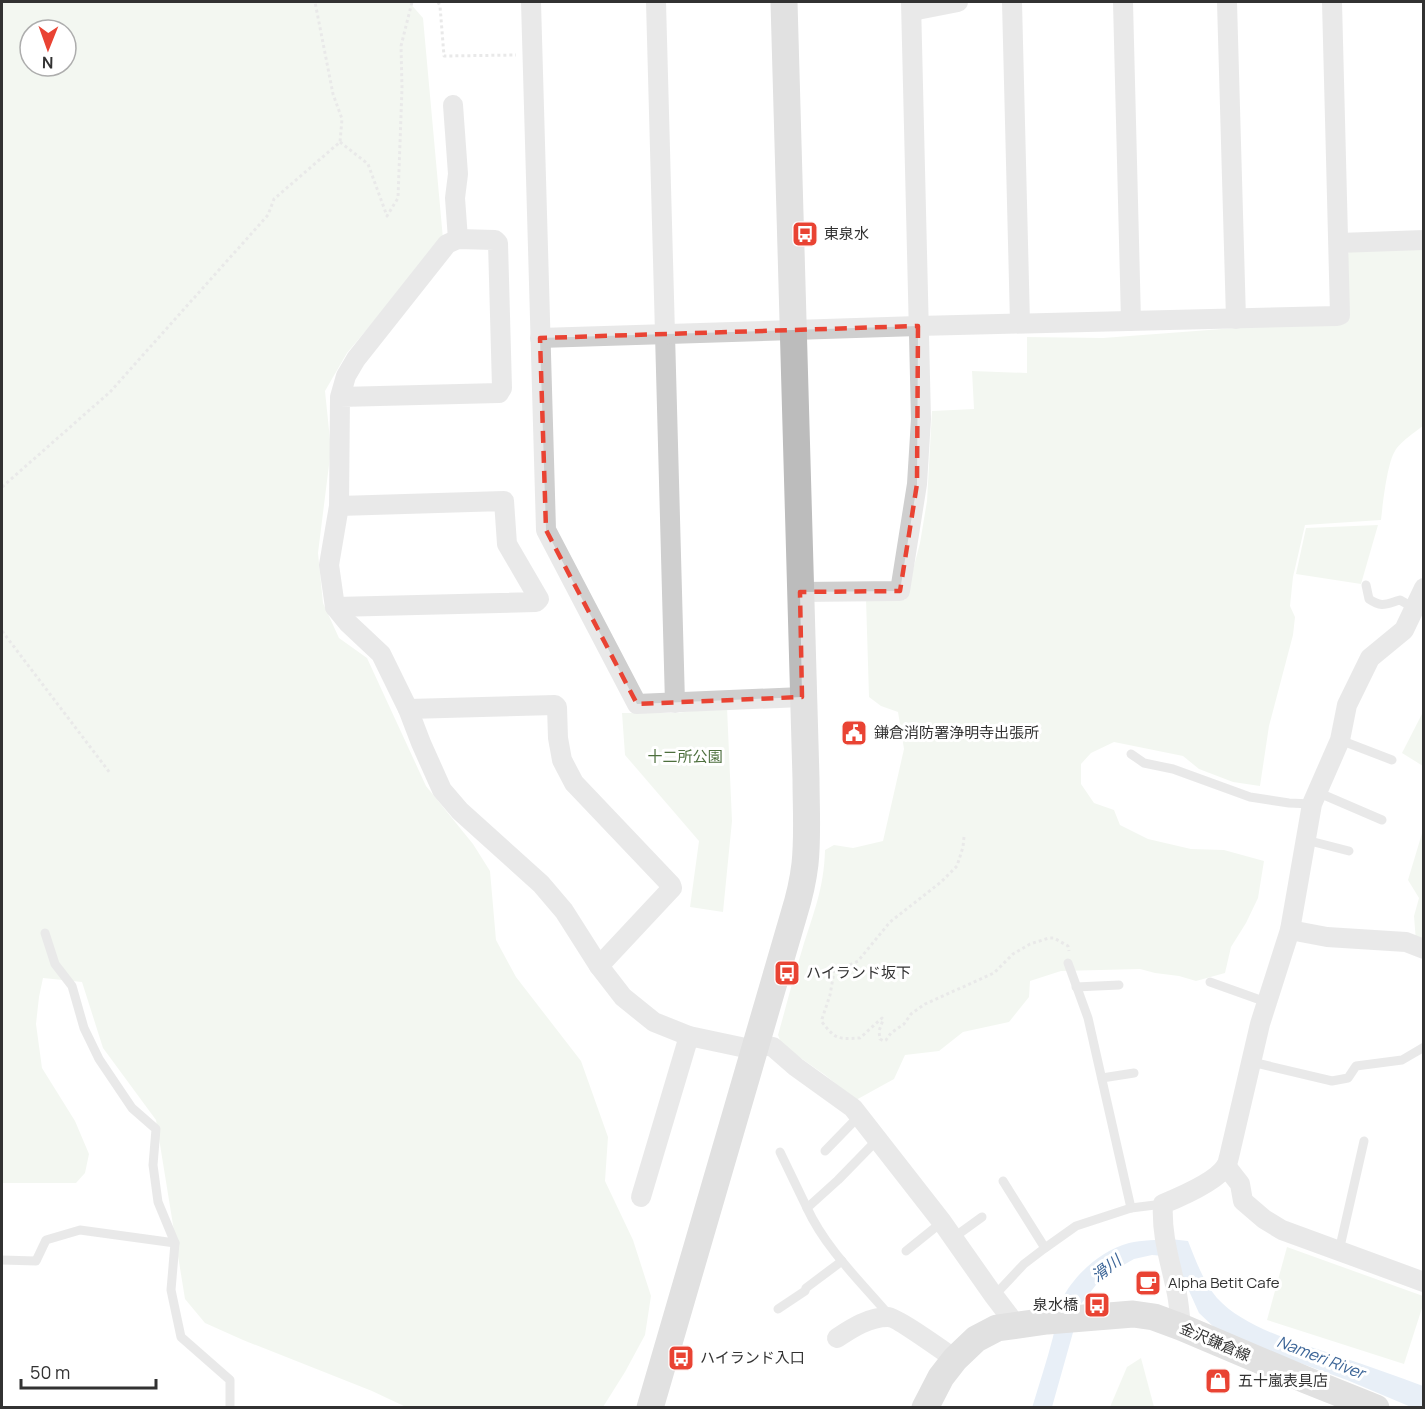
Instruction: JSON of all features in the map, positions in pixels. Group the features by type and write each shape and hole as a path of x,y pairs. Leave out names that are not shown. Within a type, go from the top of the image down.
{"street":[{"path":"531,2 546,530 637,704 802,698"},
{"path":"656,2 675,703"},
{"path":"650,1407 799,898 805,863 807,836 784,2"},
{"path":"800,592 900,591 917,484 921,419 912,6 958,2"},
{"path":"1012,2 1020,324"},
{"path":"1123,2 1131,321"},
{"path":"1227,2 1236,319"},
{"path":"540,339 1340,315 1332,2"},
{"path":"453,105 458,174 455,198 458,239"},
{"path":"340,397 499,393 502,388 498,243 495,240 458,239 447,244 356,359 346,376 340,397 339,507 330,565 335,607 348,623 381,654 408,709 442,790 460,811 541,884 564,911 599,966 623,997 654,1022 689,1036 756,1047 773,1047 852,1108 948,1230 1016,1325 997,1328 976,1339 955,1359 941,1377 925,1407"},
{"path":"1339,243 1424,240"},
{"path":"335,607 536,602 539,599 507,544 504,501 339,507"},
{"path":"1181,1327 1178,1297 1164,1236 1163,1204 1192,1191 1226,1166 1266,1002 1290,930 1314,798 1340,740 1347,705 1370,658 1404,630 1424,588"},
{"path":"408,709 555,705 557,707 558,738 562,760 574,783 672,888 599,966"},
{"path":"1290,930 1327,937 1406,942 1424,949"},
{"path":"641,1197 689,1036"},
{"path":"1226,1166 1240,1185 1243,1201 1264,1219 1282,1230 1424,1282"},
{"name":"金沢鎌倉線","path":"1016,1325 1134,1314 1154,1317 1376,1407"},
{"path":"837,1338 853,1327 873,1319 891,1317 955,1359"}],"lane":[{"path":"1366,585 1369,599 1375,603 1383,605 1400,600 1414,608"},
{"path":"1340,740 1392,760"},
{"path":"1131,754 1144,763 1173,769 1250,797 1289,803 1314,798 1382,820"},
{"path":"1306,840 1349,851"},
{"path":"45,933 55,964 72,986 84,1028 99,1059 132,1108 156,1129 153,1165 158,1202 175,1243 171,1290 181,1337 230,1380 230,1407"},
{"path":"1068,963 1088,1018 1131,1208"},
{"path":"1210,982 1266,1002"},
{"path":"1076,987 1119,985"},
{"path":"1252,1062 1332,1081 1348,1078 1356,1066 1402,1060 1424,1047"},
{"path":"1102,1078 1134,1073"},
{"path":"825,1150 859,1116"},
{"path":"807,1208 878,1139"},
{"path":"1339,1251 1364,1141"},
{"path":"780,1152 816,1226 833,1251 891,1317"},
{"path":"1003,1181 1045,1248"},
{"path":"994,1296 1024,1264 1076,1226 1131,1208 1163,1204"},
{"path":"906,1251 948,1230 982,1217"},
{"path":"2,1260 36,1261 46,1240 80,1230 175,1243"},
{"path":"778,1309 842,1261"}],"path":[{"path":"2,487 110,392 267,215 274,199 340,142 342,118 333,94 315,2"},
{"path":"340,142 368,164 387,216 398,198 402,88 401,46 412,2"},
{"path":"438,2 444,56 533,55"},
{"path":"2,631 110,773"},
{"path":"964,837 957,866 941,882 890,922 858,961 834,972 822,1020 832,1036 860,1038 882,1018 879,1035 884,1041 904,1024 911,1014 925,1004 994,973 1013,954 1041,940 1054,938 1068,946 1073,962 1068,963"}],"highlighted area":[{"path":"918,326 917,484 900,591 800,592 802,697 637,704 546,530 540,338"}],"green space":[{"path":"2,2 409,2 423,18 443,239 347,353 325,391 331,449 318,553 323,603 339,638 367,658 426,786 473,844 490,871 496,940 516,977 581,1061 608,1137 605,1181 633,1240 651,1296 645,1335 603,1407 406,1407 205,1323 185,1299 156,1120 103,1048 82,982 43,978 36,1024 42,1068 75,1121 89,1154 85,1173 76,1183 2,1183"},
{"path":"1423,247 1423,426 1400,444 1392,457 1381,520 1305,525 1293,577 1290,606 1295,617 1293,635 1269,726 1260,786 1233,782 1199,769 1183,756 1114,742 1091,753 1081,764 1081,784 1094,803 1114,810 1120,825 1148,839 1191,849 1224,850 1264,861 1258,898 1231,947 1225,973 1196,981 1140,969 1061,971 1030,981 1029,997 1009,1022 963,1032 939,1051 905,1055 894,1079 856,1100 782,1045 778,1035 817,901 823,877 825,850 834,845 853,848 883,841 904,749 898,712 881,706 869,697 866,599 905,600 920,543 927,501 932,411 974,409 972,371 1027,373 1027,337 1103,338 1235,328 1347,323 1347,255 1352,249"},
{"path":"1378,525 1361,584 1296,574 1306,528"},
{"name":"十二所公園","path":"727,707 732,821 723,912 690,907 699,841 625,755 622,713 676,713"},
{"path":"1424,712 1423,766 1402,753"},
{"path":"1423,830 1423,944 1416,942 1414,916 1419,898 1408,880"},
{"path":"1287,1247 1423,1296 1423,1305 1404,1364 1267,1320"},
{"path":"1141,1358 1154,1407 1110,1407 1127,1367"}],"water":[{"path":"1170,1239 1188,1241 1200,1271 1212,1292 1229,1309 1259,1327 1292,1341 1423,1386 1423,1407 1411,1407 1217,1330 1199,1313 1176,1257 1152,1255 1134,1259 1113,1271 1096,1285 1081,1304 1052,1407 1032,1408 1051,1346 1059,1305 1073,1282 1089,1265 1119,1246 1139,1241"}],"place":[{"name":"東泉水","path":"805,234"},
{"name":"鎌倉消防署浄明寺出張所","path":"854,733"},
{"name":"ハイランド坂下","path":"787,973"},
{"name":"Alpha Betit Cafe","path":"1148,1283"},
{"name":"泉水橋","path":"1097,1305"},
{"name":"ハイランド入口","path":"681,1358"},
{"name":"五十嵐表具店","path":"1218,1381"}],"water label":[{"name":"滑川","path":"1106,1268"},
{"name":"Nameri River","path":"1321,1357"}]}
